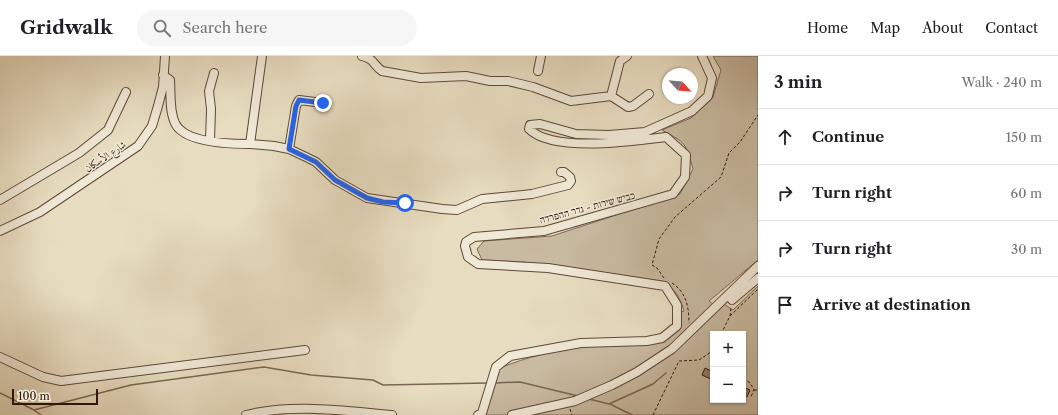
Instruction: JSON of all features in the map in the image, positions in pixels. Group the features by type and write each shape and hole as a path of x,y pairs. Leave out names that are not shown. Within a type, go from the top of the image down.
{"street":[{"name":"شارع الأسكان","path":"0,231 40,212 138,146 152,126 163,87 165,56"},
{"path":"250,144 262,56"},
{"path":"362,56 374,60 378,68 382,71 410,77 466,76 490,81 508,81 533,87 571,101 612,96 628,107 633,106 649,94"},
{"path":"538,71 541,56"},
{"path":"612,96 620,61 627,56"},
{"name":"כביש שירות - גדר ההפרדה","path":"478,415 482,413 496,366 510,356 581,343 648,341 662,338 677,326 677,305 665,286 548,268 478,264 468,257 465,246 466,242 474,237 544,231 673,194 685,177 686,155 666,137 594,145 536,136 529,130 530,125 540,124 576,134 620,135 645,132 692,111 708,96 712,78 702,56"},
{"path":"210,141 211,109 209,92 214,73"},
{"path":"163,74 170,80 173,117 178,128 190,135 210,141 226,144 274,146 289,149 316,162 335,180 367,198 457,210 482,199 532,194 568,185 571,181 570,177 564,172 560,172"},
{"name":"شارع الأسكان","path":"0,200 80,153 108,130 126,92"},
{"path":"289,149 296,106 299,100 323,103"},
{"path":"732,300 750,283 757,273"},
{"path":"512,415 575,401 592,395 657,359 672,349 689,332 757,273"},
{"path":"0,357 43,377 61,381 305,350"},
{"path":"246,415 258,412 318,409 392,415"}],"path":[{"path":"665,279 657,268 652,265 659,239 675,217 721,177 729,152 740,142 758,115"},
{"path":"669,281 674,283 685,297 689,308 689,332"},
{"path":"730,316 758,289"},
{"path":"722,331 730,316 732,300"},
{"path":"652,415 679,361 699,360 710,353"},
{"path":"746,380 752,384 753,390 751,397"},
{"path":"753,390 758,390"}],"shaded area":[{"path":"713,56 758,56 758,260 709,301 719,309 724,304 733,310 758,286 758,415 484,415 500,368 541,355 583,346 669,337 681,312 684,311 681,301 676,293 661,281 524,262 482,260 477,249 484,241 552,236 680,194 693,169 691,160 681,141 662,130 691,118 713,97 721,70"}],"building":[{"path":"705,368 710,370 710,379 702,375"},
{"path":"746,388 750,390 746,396"}],"waterway":[{"path":"34,410 131,385 264,367 311,375 373,380 383,385 488,383"},
{"path":"589,399 609,404 653,384 666,373"},
{"path":"493,383 520,382 578,396"},
{"path":"0,393 41,415"},
{"path":"610,404 632,415"}],"route":[{"path":"323,103 299,100 296,106 293,133 289,149 316,162 335,180 367,198 383,202 405,203"}]}
